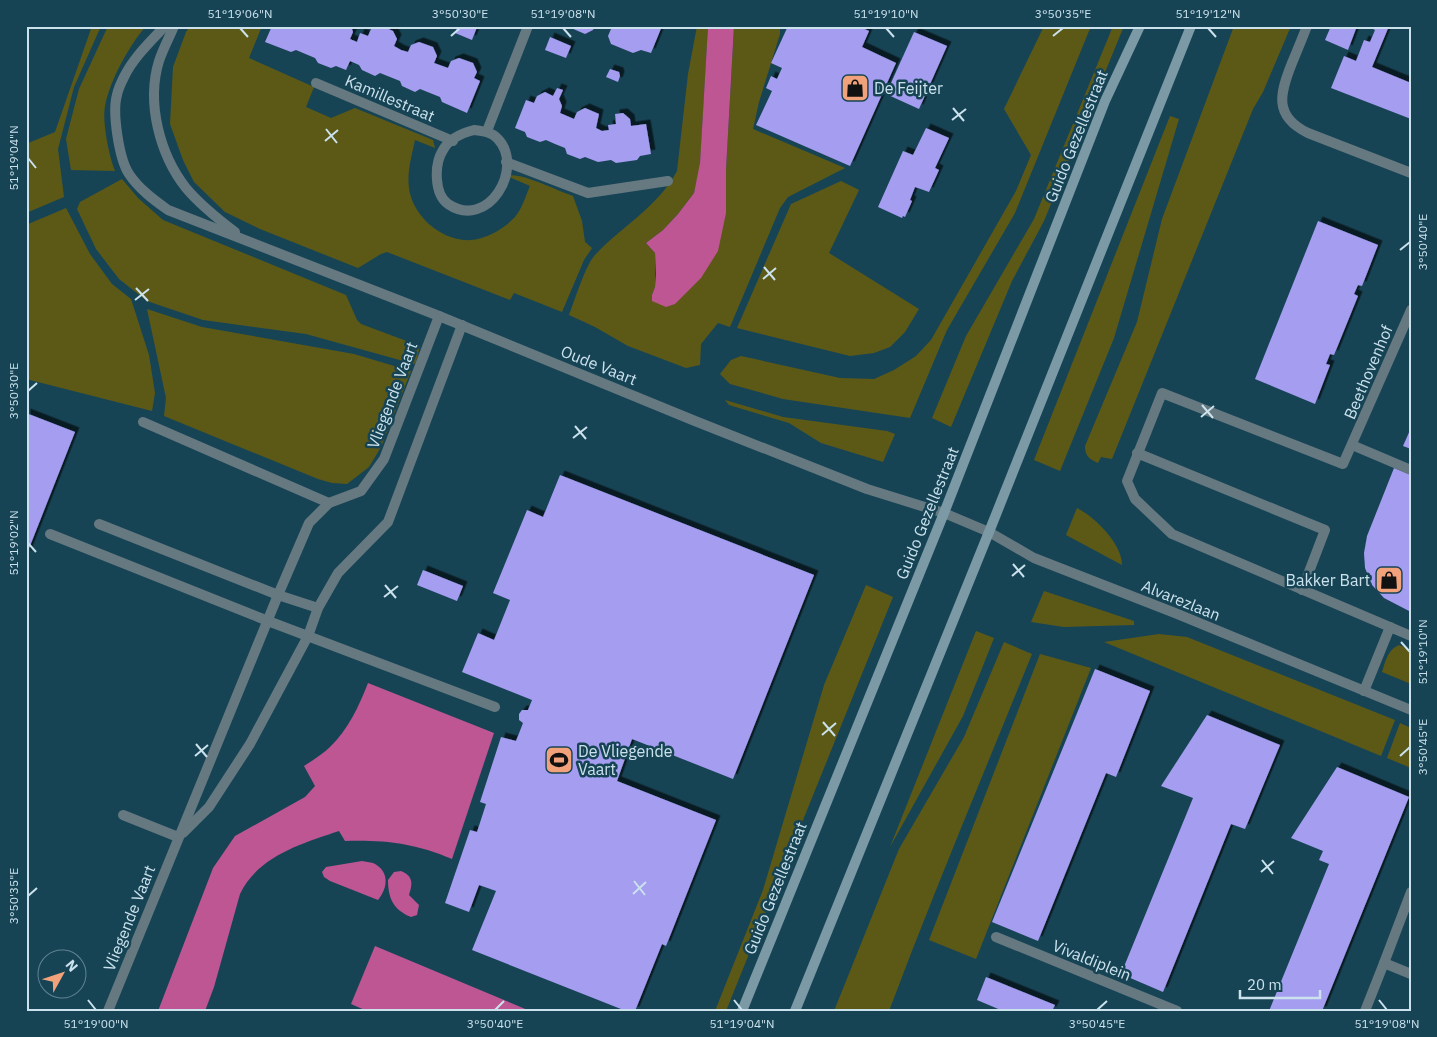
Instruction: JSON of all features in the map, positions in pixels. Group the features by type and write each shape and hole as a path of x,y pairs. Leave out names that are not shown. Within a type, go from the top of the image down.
{"main road":[{"name":"Guido Gezellestraat","path":"742,1011 944,513 1105,101 1140,26"},
{"path":"795,1011 1191,26"}],"street":[{"name":"Oude Vaart","path":"164,26 135,58 124,76 116,96 116,124 120,152 128,172 137,185 168,210 440,316 858,485 893,498 944,513 989,532"},
{"name":"Oude Vaart","path":"174,26 159,62 155,82 155,104 165,151 187,189 216,217 246,240"},
{"path":"487,132 528,26"},
{"path":"1307,26 1283,85 1282,103 1289,119 1297,127 1308,133 1411,173"},
{"name":"Kamillestraat","path":"316,83 453,140"},
{"path":"474,130 487,132 498,139 505,152 507,176 496,197 483,207 470,211 456,209 445,201 438,189 436,173 442,150 460,134 474,130"},
{"path":"506,162 588,193 668,180"},
{"name":"Beethovenhof","path":"1352,445 1411,310"},
{"name":"Vliegende Vaart","path":"108,1011 178,837 309,523 329,502 361,491 384,458 440,316"},
{"name":"Vliegende Vaart","path":"178,837 209,807 250,744 308,636 318,608 338,573 388,522 462,325"},
{"path":"1411,470 1352,445 1343,464 1162,393 1127,481 1135,499 1172,534 1411,636"},
{"path":"144,422 329,502"},
{"path":"1137,453 1325,530 1302,590"},
{"path":"99,524 278,595 318,608"},
{"name":"Alvarezlaan","path":"989,532 1034,558 1410,709"},
{"path":"50,534 268,621 495,707"},
{"path":"1364,690 1390,627"},
{"path":"123,814 178,837"},
{"path":"1365,1011 1411,892"},
{"name":"Vivaldiplein","path":"996,937 1177,1011"},
{"path":"1384,963 1411,974"}],"shaded area":[{"path":"92,26 101,26 74,87 58,149 64,197 26,213 26,144 55,132"},
{"path":"108,26 146,26 133,43 121,64 111,85 105,106 104,121 110,157 115,171 71,170 66,139 79,89"},
{"path":"190,26 262,26 249,58 314,87 306,107 331,118 355,108 433,140 435,148 415,140 409,168 409,190 420,215 443,234 462,240 478,239 496,232 511,221 520,210 530,186 507,176 520,176 573,196 582,221 585,242 592,248 584,260 562,312 514,293 510,300 387,252 358,268 260,229 225,212 194,182 183,160 170,124 173,67"},
{"path":"697,26 708,26 700,166 694,193 663,230 646,243 655,253 655,287 652,295 726,213 726,170 734,26 780,26 780,34 759,102 753,129 845,168 788,197 780,208 730,327 718,323 701,344 700,365 686,368 628,346 569,315 591,260 605,245 650,206 669,184 677,171 688,74"},
{"path":"708,26 734,26 726,170 726,213 718,251 701,278 675,304 666,307 652,301 656,274 655,253 646,243 663,230 694,193 700,163"},
{"path":"1044,26 1091,26 1015,213 947,330 910,418 783,399 730,384 720,374 731,360 741,356 840,378 874,379 894,370 916,356 931,340 1016,191 1031,155 1004,109"},
{"path":"1113,26 1124,26 1044,221 1012,281 951,427 932,418 966,336 1034,219"},
{"path":"1234,26 1291,26 1263,92 1253,109 1112,459 1101,457 1098,463 1088,457 1085,446 1137,322 1162,219"},
{"path":"1170,116 1179,119 1114,338 1060,471 1034,460"},
{"path":"122,179 138,198 163,220 346,295 357,320 361,324 420,346 416,362 414,364 306,334 203,320 147,301 119,279 96,249 77,209 80,202"},
{"path":"841,181 859,190 829,253 919,309 905,332 890,347 874,353 850,356 737,328 791,204"},
{"path":"66,208 90,254 112,284 131,299 149,355 155,393 152,411 26,379 26,225"},
{"path":"147,309 202,327 354,354 411,371 381,447 369,467 347,484 332,483 164,416 166,398"},
{"path":"725,400 783,417 887,431 895,434 883,462 821,443 789,423 729,405"},
{"path":"1077,508 1099,524 1113,540 1118,548 1122,565 1066,535"},
{"path":"866,585 893,597 726,1011 715,1011 763,890 824,685"},
{"path":"1044,591 1134,621 1134,625 1064,627 1031,622"},
{"path":"976,631 994,638 963,716 890,847"},
{"path":"1159,634 1187,637 1395,720 1381,756 1104,642"},
{"path":"1004,642 1032,654 941,877 889,1011 834,1011 899,849 964,737"},
{"path":"1399,645 1411,650 1411,684 1382,672 1390,653"},
{"path":"1040,654 1091,668 976,959 929,940"},
{"path":"368,683 494,733 452,859 412,846 373,841 345,841 339,831 283,853 258,870 240,894 214,987 205,1011 158,1011 213,868 235,836 305,797 315,786 304,766 327,750 342,733 357,709"},
{"path":"1400,723 1411,728 1411,768 1387,758"},
{"path":"362,861 379,866 385,875 384,890 378,900 330,881 324,877 322,872 326,867"},
{"path":"401,871 410,878 411,887 409,895 419,905 417,915 411,917 396,907 389,893 388,880 394,872"},
{"path":"375,946 530,1011 367,1011 351,1004"}],"building":[{"path":"272,26 318,26 324,29 325,26 351,26 353,32 350,39 357,42 360,33 368,36 371,29 382,26 393,31 397,39 394,46 401,50 408,52 411,45 419,42 433,47 437,56 434,63 448,68 451,61 459,58 473,63 477,72 474,78 480,81 467,113 442,102 440,97 420,89 415,92 402,86 400,81 380,73 375,76 362,70 359,65 350,61 346,70 336,66 331,68 318,63 315,58 296,50 291,52 265,42"},
{"path":"458,26 477,27 472,40 455,33"},
{"path":"570,26 595,26 593,30 585,34"},
{"path":"605,26 662,26 651,53 641,50 633,53 611,44 608,36 611,29"},
{"path":"788,26 858,26 869,31 862,47 896,63 850,166 756,125 772,91 766,88 771,76 777,79 782,68 771,63"},
{"path":"1331,26 1357,26 1348,50 1325,40"},
{"path":"1367,26 1389,26 1372,67 1411,83 1411,119 1331,88 1344,56 1356,61 1364,40 1370,42 1375,30"},
{"path":"914,32 947,46 919,109 886,94"},
{"path":"550,37 571,46 566,58 545,50"},
{"path":"610,69 619,72 618,82 606,77"},
{"path":"557,88 563,90 559,99 562,106 560,113 574,119 577,112 585,108 599,114 596,128 602,131 609,130 608,125 616,124 615,114 623,113 630,119 631,126 646,124 651,154 640,156 637,160 616,163 611,160 598,162 585,157 580,159 567,154 565,148 546,140 540,142 527,137 525,132 515,128 526,100 534,103 537,96 545,92 553,96"},
{"path":"926,128 949,138 935,168 939,170 929,192 915,187 910,200 912,201 905,217 903,216 902,218 878,207 903,151 913,155"},
{"path":"1318,221 1378,245 1362,286 1358,285 1354,294 1358,296 1334,355 1330,354 1326,364 1330,365 1315,404 1255,379"},
{"path":"26,413 75,432 26,556"},
{"path":"1411,428 1411,449 1403,446"},
{"path":"1394,468 1411,475 1411,612 1384,598 1372,585 1365,568 1364,553 1367,536"},
{"name":"De Vliegende Vaart","path":"560,475 814,575 733,779 632,739 617,781 716,820 666,946 662,944 635,1011 626,1011 472,950 496,891 479,885 469,912 445,903 470,830 477,832 486,804 480,802 501,737 516,741 523,723 519,720 519,714 522,710 528,710 532,700 462,672 478,633 494,640 510,600 493,593 527,510 543,517"},
{"path":"423,570 463,586 457,601 417,585"},
{"path":"1095,669 1150,691 1116,777 1106,773 1038,941 992,922"},
{"path":"1207,715 1280,745 1245,829 1231,824 1163,992 1121,974 1193,798 1161,786"},
{"path":"1337,767 1409,797 1322,1011 1269,1011 1329,864 1319,860 1323,851 1291,838"},
{"path":"986,977 1055,1005 1052,1011 1003,1011 977,1000"}],"place":[{"name":"De Feijter","path":"855,88"},
{"name":"Bakker Bart","path":"1389,580"},
{"name":"De Vliegende Vaart","path":"559,760"}]}
